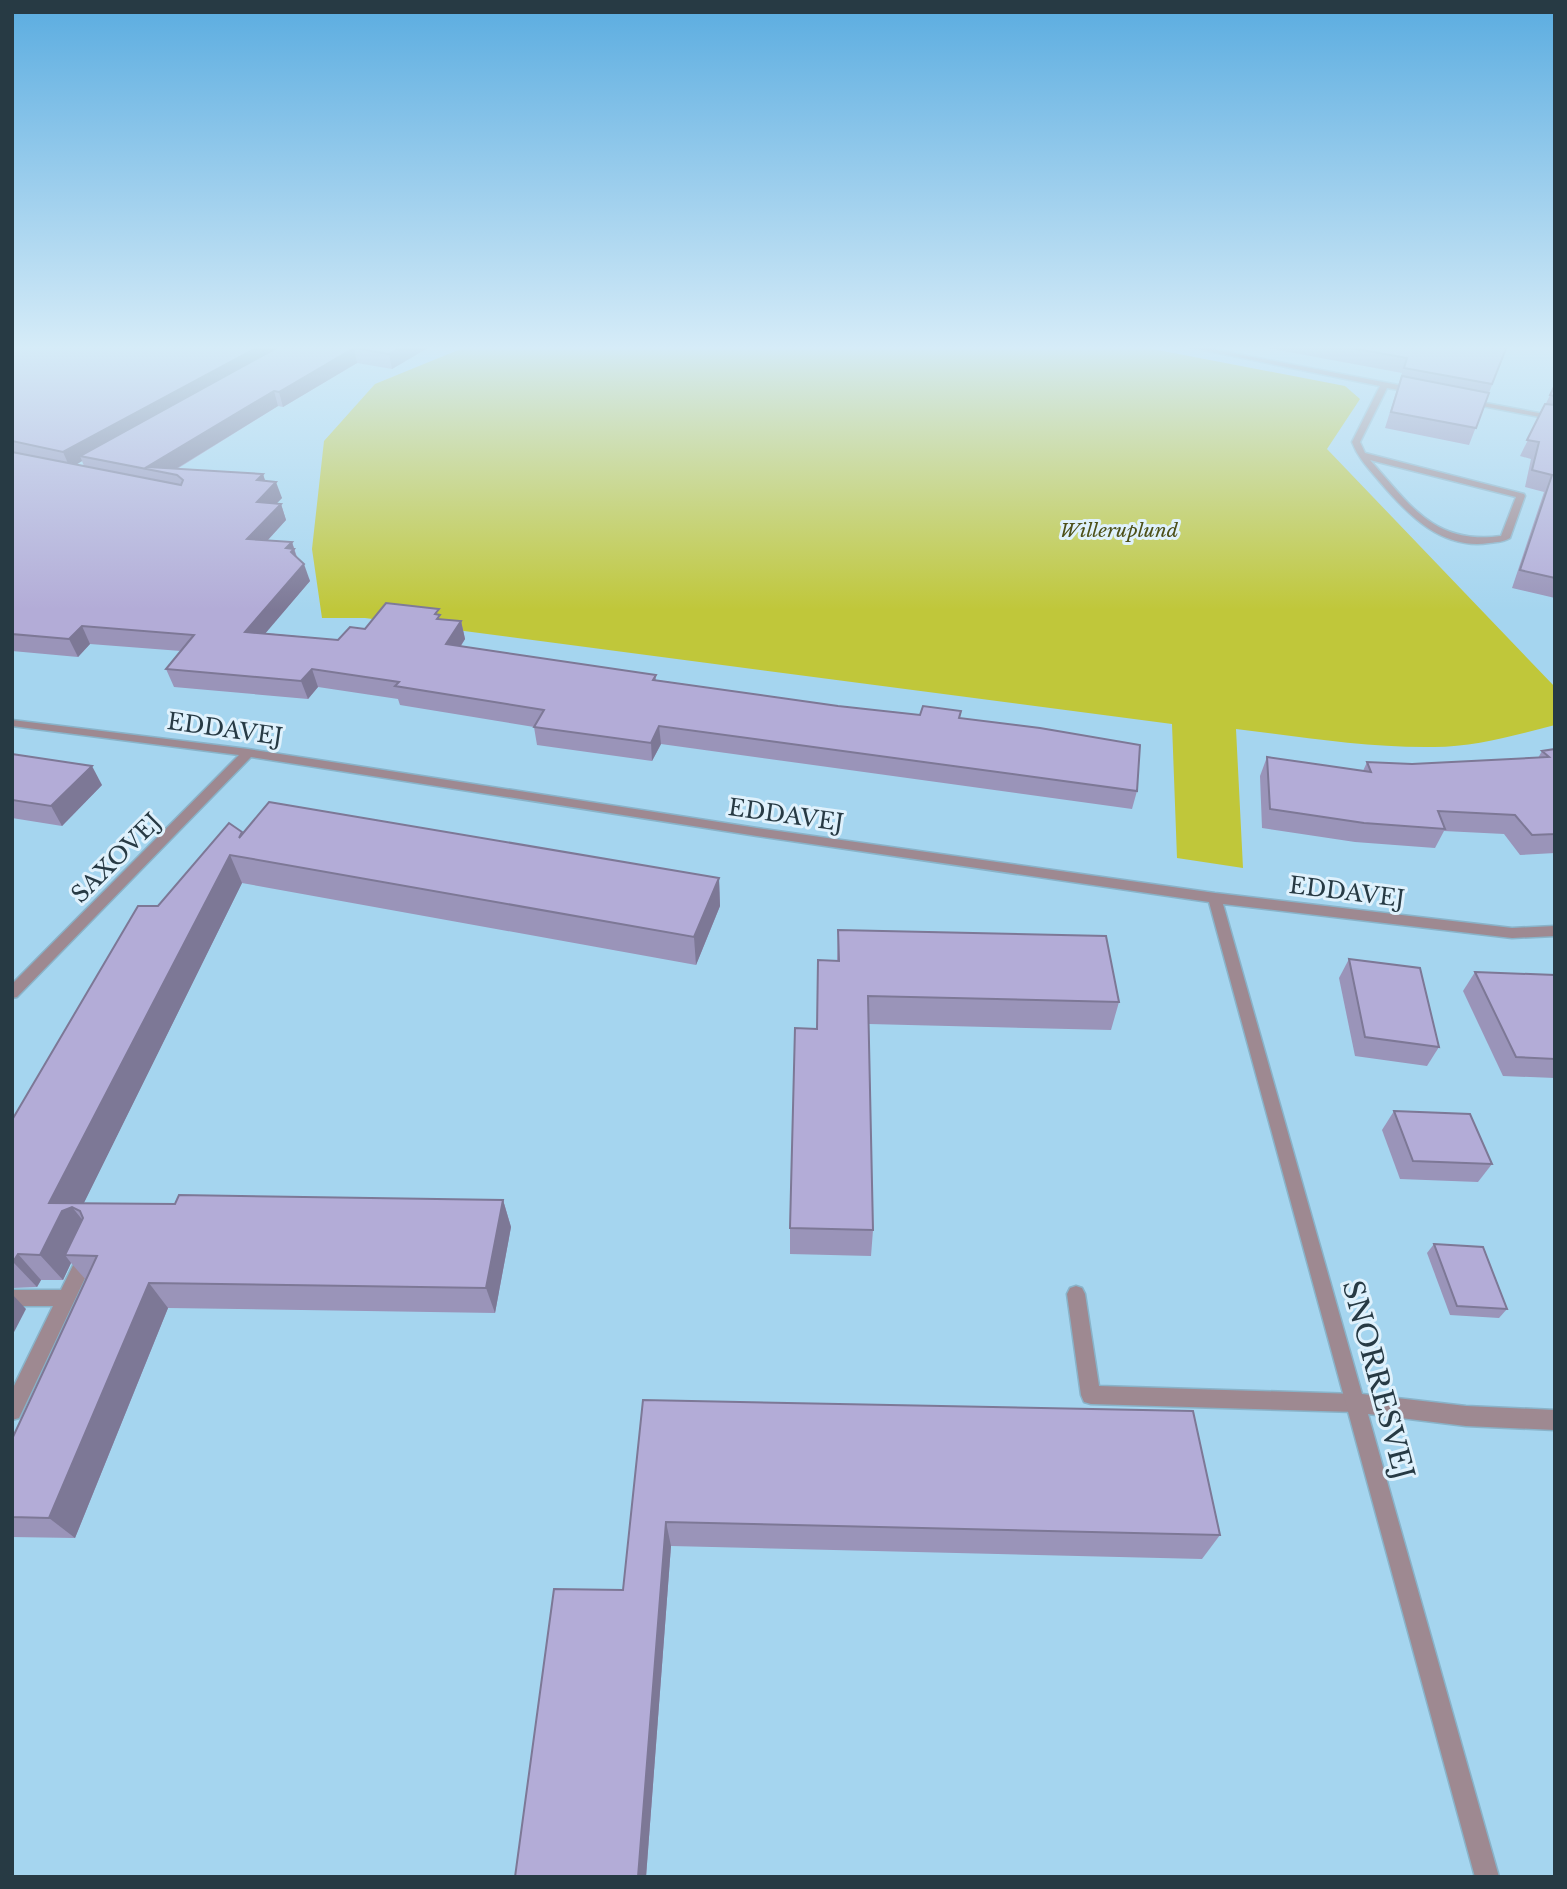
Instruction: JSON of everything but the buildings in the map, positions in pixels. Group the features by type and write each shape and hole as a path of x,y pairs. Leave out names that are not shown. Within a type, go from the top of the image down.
{"street":[{"path":"1360,434 1356,442 1361,455 1430,528 1453,539 1472,543 1506,538 1521,496 1361,455"},
{"name":"EDDAVEJ","path":"12,723 248,753 757,832 1215,898 1512,933 1555,931"},
{"name":"SAXOVEJ","path":"12,993 248,753"},
{"name":"SNORRESVEJ","path":"1215,898 1487,1877"},
{"path":"12,1411 92,1242"},
{"path":"1076,1294 1091,1395 1356,1403 1466,1416 1555,1420"},
{"path":"12,1298 66,1298"}],"green space":[{"name":"Willeruplund","path":"330,434 1337,434 1327,449 1555,687 1555,725 1480,743 1434,747 1359,744 1236,729 1243,868 1177,858 1172,724 365,618 322,618 312,549 324,441"}]}
